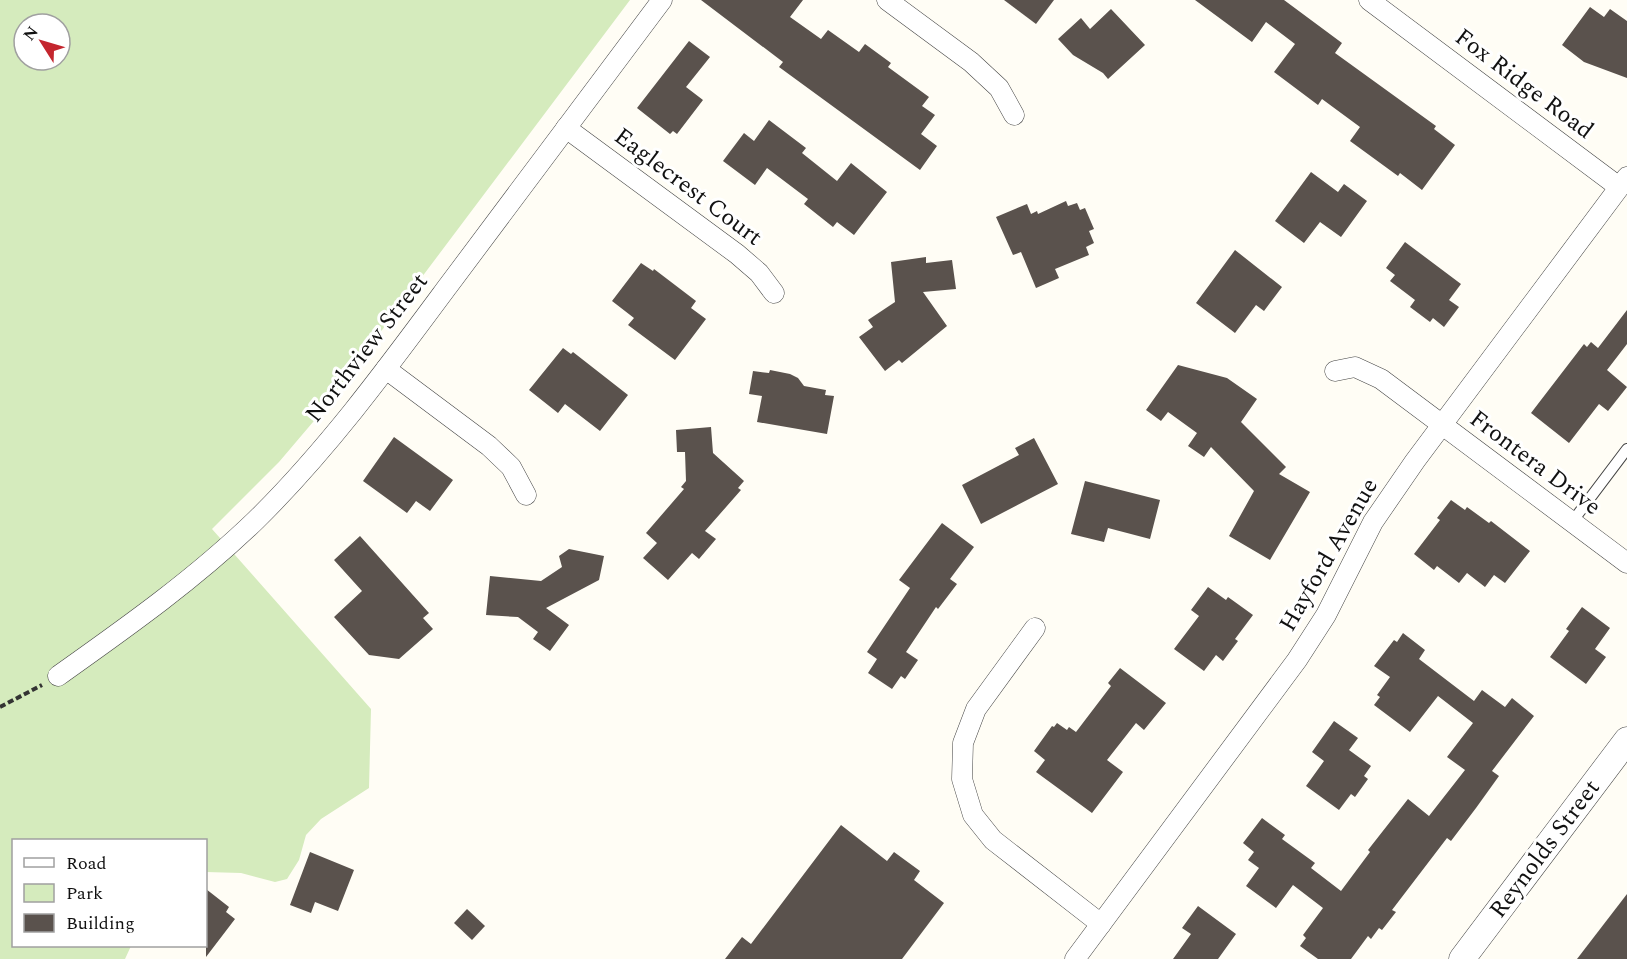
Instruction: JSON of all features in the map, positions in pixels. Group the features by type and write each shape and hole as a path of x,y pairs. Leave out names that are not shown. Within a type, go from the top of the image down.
{"street":[{"name":"Northview Street","path":"58,676 154,607 206,565 255,520 315,457 386,369 662,0"},
{"path":"887,0 971,62 999,88 1014,115"},
{"name":"Fox Ridge Road","path":"1369,0 1623,182"},
{"name":"Eaglecrest Court","path":"566,128 737,254 759,273 774,293"},
{"name":"Hayford Avenue","path":"1075,959 1298,660 1326,615 1373,522 1442,424 1623,182"},
{"name":"Frontera Drive","path":"1335,370 1355,367 1381,379 1627,563"},
{"path":"386,369 489,446 511,467 526,495"},
{"path":"1035,628 976,709 963,742 962,779 973,815 993,840 1101,924"},
{"name":"Reynolds Street","path":"1462,959 1627,740"}],"lane":[{"path":"1572,522 1627,449"}],"path":[{"path":"0,707 58,676"}],"green space":[{"path":"0,0 630,0 313,422 279,462 212,529 371,709 369,788 321,819 306,835 299,860 287,879 275,882 241,873 207,872 207,839 12,839 12,947 131,947 125,959 0,959"}],"building":[{"path":"701,0 803,0 790,17 821,39 828,30 859,52 865,44 891,63 888,67 929,97 922,106 935,115 921,134 937,146 920,170 779,67 783,62"},
{"path":"1004,0 1054,0 1036,24"},
{"path":"1195,0 1284,0 1342,43 1335,53 1436,126 1434,129 1455,145 1422,190 1400,173 1398,176 1350,141 1360,127 1322,99 1318,105 1274,72 1295,44 1266,22 1252,42"},
{"path":"1590,7 1604,17 1610,9 1627,21 1627,78 1584,62 1562,45"},
{"path":"1111,9 1145,45 1108,79 1103,73 1073,55 1058,39 1081,18 1090,29"},
{"path":"689,41 710,57 686,87 703,100 677,134 673,131 670,134 637,108"},
{"path":"769,120 806,148 802,153 837,181 851,163 887,192 854,235 837,222 833,227 804,204 808,199 767,168 755,185 723,161 744,133 754,141"},
{"path":"1311,172 1338,192 1344,184 1367,201 1341,237 1320,222 1304,243 1275,221"},
{"path":"1066,201 1068,206 1077,203 1080,210 1085,208 1094,229 1089,231 1094,243 1086,247 1089,255 1055,269 1059,278 1036,288 1021,252 1013,255 996,217 1027,204 1031,214 1037,211 1038,214"},
{"path":"1405,242 1461,284 1449,300 1459,307 1444,327 1433,318 1430,322 1410,307 1415,300 1390,281 1395,275 1386,268"},
{"path":"1235,250 1282,287 1264,311 1256,305 1235,333 1196,303"},
{"path":"926,257 926,263 952,260 956,289 923,292 947,326 902,363 899,360 885,371 859,337 873,327 868,320 895,302 891,262"},
{"path":"641,263 653,271 654,269 696,301 691,308 706,319 675,360 628,325 634,318 612,301"},
{"path":"1627,310 1627,344 1607,370 1627,387 1608,411 1599,404 1569,443 1531,413 1584,344 1587,347 1591,342 1598,348"},
{"path":"563,348 571,354 573,352 628,395 600,431 565,404 558,413 529,390"},
{"path":"1178,365 1227,378 1257,399 1241,422 1286,467 1279,474 1310,492 1270,560 1229,536 1254,491 1211,447 1204,457 1188,446 1197,433 1168,412 1161,421 1146,410"},
{"path":"770,370 790,374 798,378 804,386 826,390 825,395 834,396 827,434 757,422 762,396 749,394 753,371 769,373"},
{"path":"711,427 713,453 744,481 738,488 741,490 705,531 716,539 699,559 692,553 668,580 643,558 657,543 646,533 684,489 681,487 686,481 685,452 677,452 676,430"},
{"path":"394,437 453,480 430,511 416,501 407,513 363,481"},
{"path":"1034,438 1058,484 981,524 962,485 1019,455 1015,448"},
{"path":"1085,481 1160,500 1150,539 1108,528 1104,542 1071,534"},
{"path":"1451,500 1465,510 1467,507 1489,523 1491,521 1530,551 1505,583 1494,575 1485,587 1467,573 1459,583 1437,566 1434,570 1414,554 1440,520 1437,518"},
{"path":"942,523 974,547 950,579 957,584 938,609 936,607 906,652 918,660 905,679 901,676 892,689 868,673 877,659 867,652 910,588 899,580"},
{"path":"360,536 429,613 423,618 433,629 399,659 369,655 334,617 362,591 334,560"},
{"path":"569,549 604,556 599,580 546,608 569,625 550,651 533,639 538,632 518,617 486,615 490,576 541,581 562,567 559,556"},
{"path":"1208,587 1226,600 1228,597 1253,615 1235,639 1238,641 1223,661 1216,655 1204,671 1174,649 1199,616 1191,610"},
{"path":"1582,607 1610,628 1595,649 1606,657 1586,684 1550,657 1569,631 1566,629"},
{"path":"1403,633 1425,650 1419,659 1474,701 1482,690 1505,707 1512,698 1534,716 1492,771 1499,776 1451,841 1447,838 1392,910 1396,912 1382,930 1379,928 1371,939 1368,936 1351,959 1318,959 1300,946 1306,938 1303,935 1323,908 1293,885 1276,908 1246,886 1259,868 1248,860 1254,852 1243,843 1262,818 1285,835 1282,839 1315,863 1311,868 1341,891 1370,852 1368,850 1408,799 1429,816 1465,770 1447,757 1473,723 1438,696 1410,732 1374,705 1380,697 1377,695 1390,677 1374,666 1394,640 1397,642"},
{"path":"1120,668 1166,703 1144,730 1136,723 1107,760 1123,772 1092,813 1036,772 1045,760 1034,751 1052,726 1054,727 1057,723 1067,730 1069,727 1076,732 1111,686 1108,683"},
{"path":"1334,721 1358,738 1349,750 1371,766 1364,776 1368,779 1355,797 1351,794 1339,810 1306,786 1324,761 1312,752"},
{"path":"841,825 887,861 894,852 920,871 914,880 944,903 902,959 725,959 742,937 751,944"},
{"path":"310,852 354,870 338,911 315,902 311,913 290,905"},
{"path":"207,890 229,907 226,912 235,919 206,957"},
{"path":"1627,894 1627,959 1577,959"},
{"path":"1198,906 1236,934 1218,959 1173,959 1191,934 1182,928"},
{"path":"467,909 485,926 472,940 454,923"}]}
